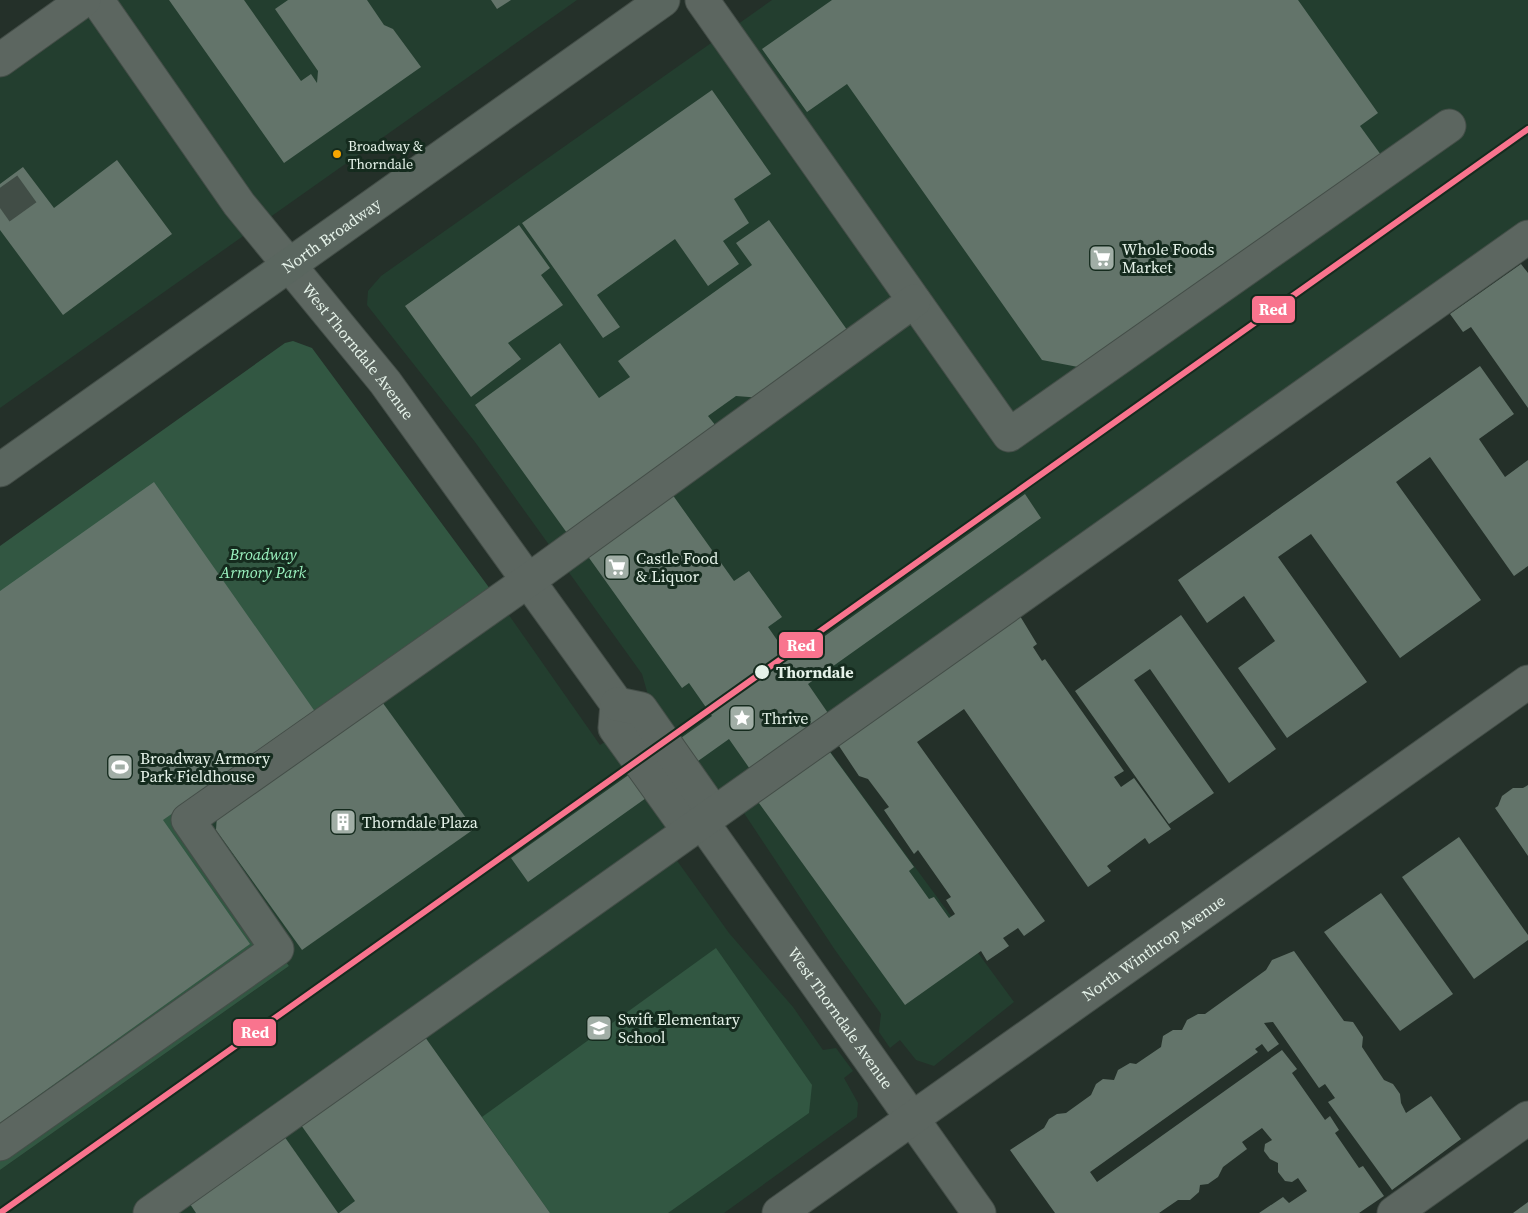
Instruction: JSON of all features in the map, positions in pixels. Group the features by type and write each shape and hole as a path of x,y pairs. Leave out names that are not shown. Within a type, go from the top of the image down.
{"main road":[{"name":"North Broadway","path":"0,470 663,0"}],"street":[{"path":"0,60 84,0"},
{"name":"West Thorndale Avenue","path":"97,0 239,204 385,382 529,580 617,704 615,728 684,824 702,822 979,1213"},
{"path":"702,0 1009,435 1449,126"},
{"path":"150,1213 1528,237"},
{"path":"0,1144 277,949 188,820 529,580 914,301"},
{"name":"North Winthrop Avenue","path":"779,1213 1528,682"},
{"path":"1394,1213 1528,1118"}],"shaded area":[{"path":"87,0 577,0 0,408 0,62"},
{"path":"772,0 1528,0 1528,219 830,716 824,743 1014,1002 934,1066 916,1060 900,1040 890,1048 879,1032 881,1014 835,950 728,789 714,798 652,709 642,674 475,442 367,305 368,291 381,276"},
{"path":"499,601 600,745 610,739 673,827 660,837 729,933 793,1007 823,1050 836,1048 853,1071 844,1078 858,1103 857,1117 724,1213 0,1213 0,1170 289,966 188,820"}],"green space":[{"name":"Broadway Armory Park","path":"293,341 312,348 499,601 188,821 289,966 0,1170 0,546 285,343"},
{"path":"716,948 812,1085 809,1113 668,1213 550,1213 482,1117"}],"building":[{"path":"169,0 244,0 301,81 311,74 317,83 318,71 275,9 288,0 367,0 384,25 393,29 421,67 284,163"},
{"path":"491,0 511,0 497,9"},
{"name":"Whole Foods Market","path":"832,0 1298,0 1378,113 1360,126 1381,155 1078,367 1042,360 847,84 807,112 762,49"},
{"path":"712,90 771,174 734,199 749,223 723,241 739,264 708,286 675,239 597,295 620,327 603,338 522,223"},
{"path":"117,160 172,234 63,315 0,230 0,184 23,167 54,208"},
{"path":"769,220 850,334 762,398 736,396 708,416 716,426 567,533 475,405 560,343 599,398 630,377 618,361 752,265 736,243"},
{"path":"519,225 550,268 541,275 563,305 508,343 521,359 471,397 405,306"},
{"path":"1521,264 1528,273 1528,408 1471,327 1463,332 1450,314"},
{"path":"1480,366 1514,414 1479,439 1505,477 1528,460 1528,566 1514,576 1430,457 1396,482 1481,600 1400,658 1311,534 1278,557 1367,682 1287,738 1238,668 1275,641 1244,596 1207,623 1178,580"},
{"name":"Broadway Armory Park Fieldhouse","path":"154,482 316,713 163,820 250,944 0,1123 0,591"},
{"path":"672,494 734,581 749,571 782,617 768,627 791,660 1025,494 1041,518 808,684 830,716 752,772 729,739 528,882 511,858 712,716 689,683 682,688 587,555"},
{"path":"1181,615 1276,749 1229,783 1150,669 1134,680 1214,793 1169,824 1075,691"},
{"path":"1020,616 1037,644 1033,647 1042,661 1045,659 1124,771 1114,777 1121,787 1134,778 1171,829 1149,844 1145,838 1107,866 1111,871 1088,887 964,709 917,742 1045,921 1024,936 1018,928 1003,938 1009,946 987,961 981,951 905,1005 756,799 827,748 914,867 909,871 929,899 934,897 949,918 955,914 946,900 951,897 918,850 914,854 884,810 889,807 868,779 859,776 837,743"},
{"name":"Thorndale Plaza","path":"380,699 474,829 302,950 216,830 217,815"},
{"path":"1528,785 1528,856 1495,808 1502,796 1513,788 1523,788"},
{"path":"1459,837 1528,935 1528,940 1474,979 1402,877"},
{"path":"1381,893 1453,994 1400,1031 1324,932"},
{"path":"1294,951 1344,1021 1353,1022 1363,1037 1362,1047 1384,1080 1393,1084 1400,1094 1406,1113 1431,1096 1461,1139 1392,1190 1328,1102 1335,1098 1325,1084 1319,1088 1273,1022 1264,1023 1279,1044 1268,1052 1262,1044 1255,1049 1258,1052 1090,1172 1097,1182 1282,1050 1297,1069 1292,1073 1325,1120 1330,1116 1339,1130 1335,1133 1359,1168 1363,1166 1384,1196 1359,1213 1259,1213 1283,1197 1289,1203 1307,1191 1298,1178 1292,1182 1285,1181 1278,1172 1278,1163 1270,1159 1264,1151 1265,1144 1272,1140 1262,1128 1242,1142 1247,1149 1223,1167 1218,1177 1208,1184 1200,1185 1199,1192 1190,1200 1178,1200 1159,1213 1055,1213 1010,1150 1044,1128 1049,1119 1057,1114 1066,1113 1091,1095 1096,1084 1103,1079 1114,1080 1118,1070 1130,1063 1136,1064 1161,1047 1163,1036 1173,1030 1182,1030 1187,1020 1198,1014 1205,1014 1266,970 1272,960"},
{"path":"425,1037 550,1213 339,1213 355,1201 301,1125"},
{"path":"284,1136 338,1213 196,1213 190,1204"},
{"path":"1528,1202 1528,1213 1513,1213"}],"tunnel":[{"path":"0,208 35,183"}],"transit line":[{"name":"Red","path":"0,1213 1528,129"}],"place":[{"name":"Broadway & Thorndale","path":"337,154"},
{"name":"Whole Foods Market","path":"1102,258"},
{"name":"Castle Food & Liquor","path":"617,567"},
{"name":"Thorndale","path":"762,672"},
{"name":"Thrive","path":"742,718"},
{"name":"Broadway Armory Park Fieldhouse","path":"120,767"},
{"name":"Thorndale Plaza","path":"343,822"},
{"name":"Swift Elementary School","path":"599,1028"}]}
